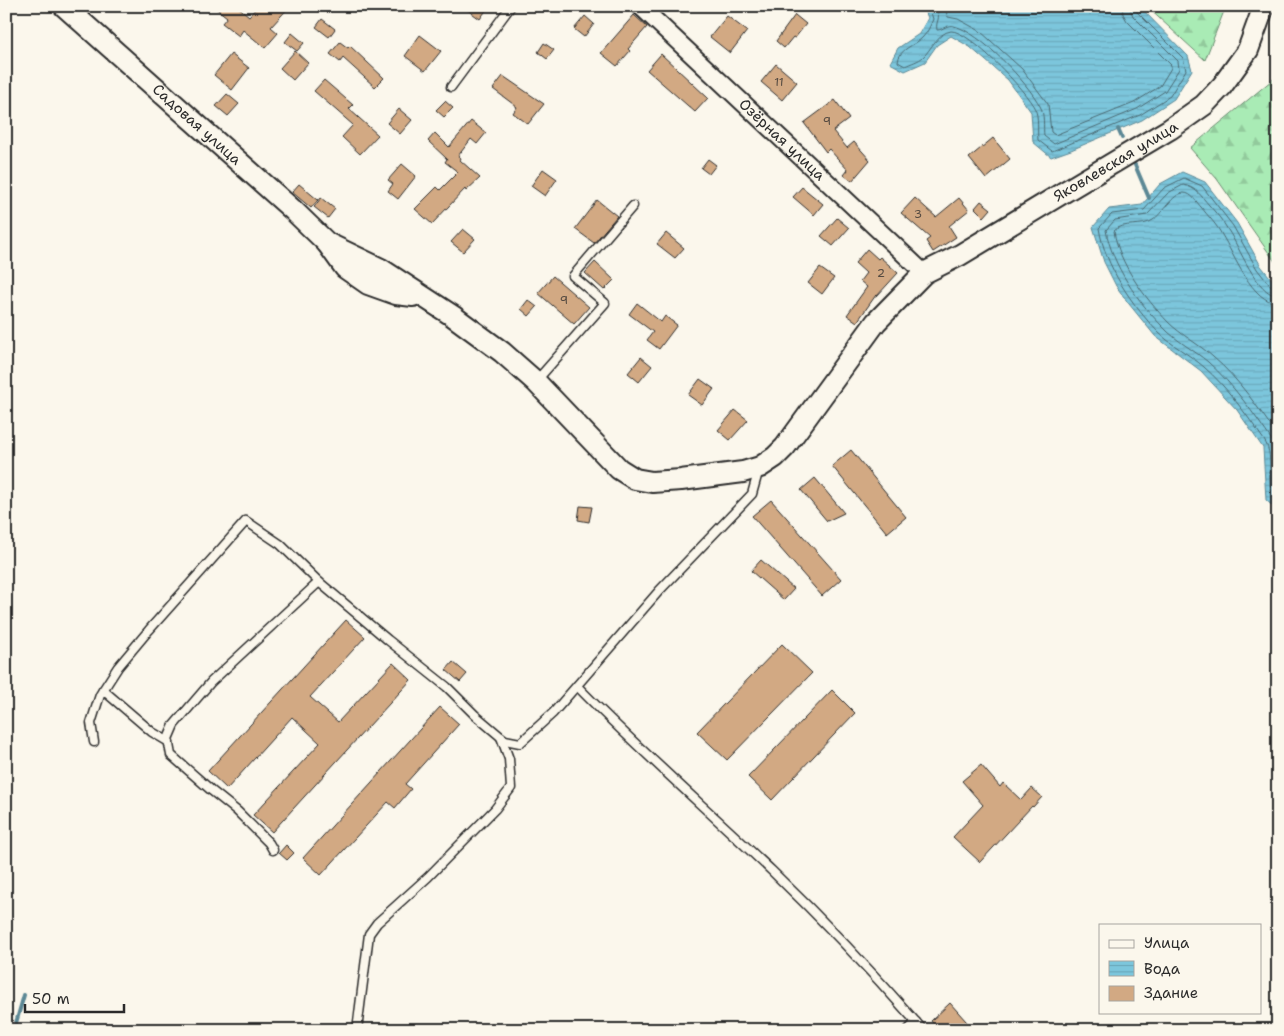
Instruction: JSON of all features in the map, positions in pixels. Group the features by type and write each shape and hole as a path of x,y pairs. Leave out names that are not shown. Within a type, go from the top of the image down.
{"street":[{"name":"Садовая улица","path":"64,6 293,210 327,243 381,269 453,316 502,352 536,382 619,469 635,479 652,482 743,472 760,467"},
{"name":"Озёрная улица","path":"640,6 924,273"},
{"name":"Яковлевская улица","path":"760,467 785,447 876,322 924,273 960,255 1170,129 1204,105 1222,86 1248,50 1264,6"}],"lane":[{"path":"451,87 511,6"},
{"path":"536,382 605,304 573,276 633,206"},
{"path":"94,742 91,723 103,690 118,667 246,521 280,544 319,582 447,687 475,715 501,737 505,740 520,743 553,713 659,591 752,494 760,467"},
{"path":"273,850 269,843 238,811 212,791 171,754 168,739 174,725 211,682 319,582"},
{"path":"577,686 612,722 773,872 842,942 923,1030"},
{"path":"103,690 152,732 169,742"},
{"path":"357,1030 369,934 377,923 428,877 495,808 511,788 509,759 501,737"},
{"path":"908,1030 916,1022"}],"green space":[{"path":"1146,6 1226,6 1205,60"},
{"path":"1278,75 1278,266 1217,179 1190,148"}],"water":[{"path":"923,6 1139,6 1188,56 1192,70 1174,99 1142,120 1051,157 1033,142 1031,112 1008,80 970,47 951,36 937,45 925,62 905,71 890,63 898,48 919,34 928,18"},
{"path":"1182,172 1205,182 1237,223 1261,266 1278,287 1278,511 1266,500 1263,448 1237,410 1201,371 1155,336 1129,304 1116,286 1104,262 1093,227 1109,209 1142,205 1160,184"}],"building":[{"path":"213,6 237,6 249,16 258,6 290,6 271,27 278,33 265,48 243,30 239,36 222,23 227,17"},
{"path":"462,6 489,6 480,19"},
{"path":"634,15 647,27 628,49 630,51 617,66 601,53"},
{"path":"795,15 806,24 784,48 776,41"},
{"path":"585,16 594,24 584,37 574,29"},
{"path":"727,16 747,31 730,53 710,37"},
{"path":"322,19 335,29 329,37 316,27"},
{"path":"292,33 304,43 297,51 285,42"},
{"path":"420,35 441,51 425,71 405,56"},
{"path":"340,42 348,48 350,46 384,78 375,87 343,58 340,62 330,54"},
{"path":"544,43 554,50 547,59 538,52"},
{"path":"295,51 308,63 293,80 280,68"},
{"path":"231,54 249,68 232,90 214,75"},
{"path":"661,54 708,98 695,112 647,70"},
{"path":"776,64 797,82 782,100 761,82"},
{"path":"503,76 544,104 528,124 513,113 517,107 493,89"},
{"path":"324,80 353,105 349,109 378,135 360,154 342,137 353,125 314,91"},
{"path":"227,94 239,104 228,116 216,106"},
{"path":"835,100 849,119 833,131 847,148 854,142 870,160 852,181 844,175 848,170 829,149 826,152 804,123"},
{"path":"445,101 453,108 444,117 436,110"},
{"path":"399,109 412,120 400,134 387,123"},
{"path":"471,121 486,133 477,144 471,139 458,156 480,178 466,191 465,189 432,224 415,209 437,187 440,190 458,172 445,162 447,159 428,141 435,133 449,147"},
{"path":"993,138 1010,159 986,179 969,158"},
{"path":"708,159 716,165 709,174 701,168"},
{"path":"402,164 416,176 398,199 388,191 393,184 388,180"},
{"path":"543,169 557,179 545,196 531,186"},
{"path":"299,184 318,200 311,208 292,192"},
{"path":"802,187 823,204 814,215 793,197"},
{"path":"321,198 335,209 328,218 314,207"},
{"path":"915,198 936,217 959,198 969,210 949,226 956,237 933,252 926,241 930,238 901,213"},
{"path":"597,200 617,216 594,243 575,229"},
{"path":"981,201 991,209 984,217 975,208"},
{"path":"837,218 849,228 833,246 821,236"},
{"path":"463,229 475,239 463,252 451,242"},
{"path":"666,233 684,248 675,258 657,244"},
{"path":"867,249 878,259 880,257 898,273 876,295 857,322 847,315 867,287 860,281 866,273 855,263"},
{"path":"595,262 614,280 604,290 585,273"},
{"path":"820,268 834,278 822,294 808,283"},
{"path":"553,276 589,307 574,324 538,293"},
{"path":"528,300 537,307 529,316 521,309"},
{"path":"637,303 661,322 665,316 677,325 659,349 647,340 653,332 629,314"},
{"path":"641,357 652,366 639,382 628,373"},
{"path":"700,379 714,389 702,405 688,395"},
{"path":"735,410 748,420 730,440 718,430"},
{"path":"851,450 906,517 887,533 832,466"},
{"path":"815,478 844,513 827,521 801,490"},
{"path":"771,500 841,579 822,596 752,516"},
{"path":"580,506 592,507 589,522 578,520"},
{"path":"761,560 794,589 784,600 751,571"},
{"path":"346,620 365,637 310,697 338,722 393,663 411,680 272,832 253,815 320,743 292,717 227,789 208,771"},
{"path":"782,644 812,673 727,760 697,732"},
{"path":"453,662 467,674 460,682 446,670"},
{"path":"832,690 855,713 772,800 748,777"},
{"path":"440,707 459,724 405,784 411,789 395,808 388,802 321,875 303,858"},
{"path":"981,765 1000,787 1003,783 1021,800 1032,788 1042,797 980,862 953,837 983,805 962,781"},
{"path":"286,845 294,853 287,860 279,853"},
{"path":"950,1003 974,1030 939,1030 931,1021"}],"waterway":[{"path":"1118,129 1122,138"},
{"path":"1135,165 1149,198"},
{"path":"14,1030 24,995"}]}
